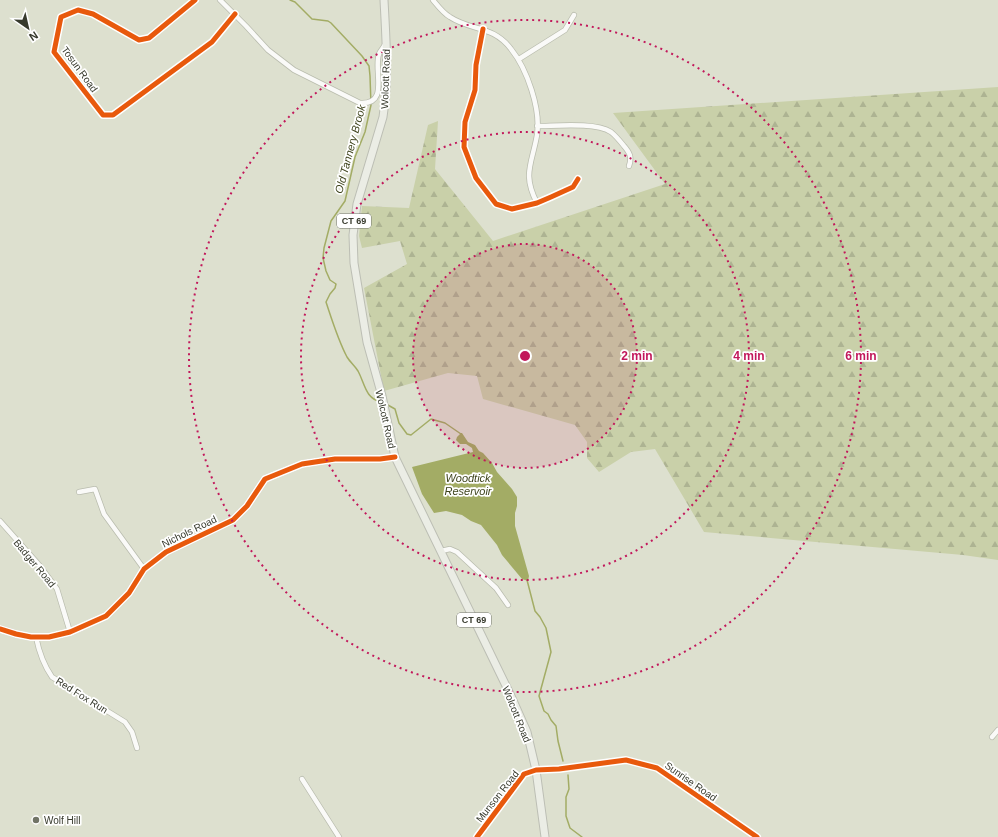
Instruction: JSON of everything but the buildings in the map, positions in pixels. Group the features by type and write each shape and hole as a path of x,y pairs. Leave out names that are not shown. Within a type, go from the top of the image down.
{"main road":[{"name":"Wolcott Road","path":"384,0 386,88 383,117 356,204 353,235 354,263 366,340 385,410 395,457 527,732 536,770 545,837"}],"street":[{"name":"Tosun Road","path":"195,0 149,38 139,40 93,14 78,10 62,17 54,52 103,115 113,115 212,42 235,14"},
{"path":"220,0 268,50 294,70 363,104 374,99 379,87 378,55 386,43"},
{"path":"433,0 449,17 465,25 483,29 499,36 519,59 528,78 536,112 537,134 528,171 531,191 537,203"},
{"path":"519,59 566,30 574,15"},
{"path":"483,29 476,65 475,90 465,122 464,147 476,178 496,204 512,208 537,203 573,187 578,179"},
{"path":"536,126 589,126 610,132 621,142 630,154 629,166"},
{"name":"Nichols Road","path":"0,629 16,634 49,637 70,632 106,616 129,593 144,569 166,552 233,520 247,506 266,479 302,464 335,459 380,459 395,457"},
{"path":"79,492 95,489 104,514 144,569"},
{"name":"Badger Road","path":"0,521 40,566 57,589 70,632"},
{"path":"441,551 450,549 457,552 496,588 508,605"},
{"name":"Red Fox Run","path":"36,637 38,652 44,666 52,676 125,722 132,732 138,748"},
{"path":"992,737 998,730"},
{"name":"Sunrise Road","path":"536,770 559,769 626,760 657,768 757,837"},
{"name":"Munson Road","path":"477,837 524,774 536,770"},
{"path":"302,778 339,837"}],"green space":[{"path":"998,87 998,560 963,555 704,532 655,449 631,452 599,472 587,458 587,442 575,425 483,399 477,376 448,373 384,391 364,288 407,264 400,241 362,248 359,236 362,206 409,208 428,125 438,121 435,169 493,241 665,184 613,113"}],"water":[{"name":"Woodtick Reservoir","path":"461,433 468,442 475,445 479,451 483,453 492,463 497,472 517,497 515,526 529,576 528,581 522,579 502,555 497,545 481,525 462,515 446,511 434,513 422,494 412,467 473,452 472,448 466,444 460,444 456,440"}],"waterway":[{"name":"Old Tannery Brook","path":"290,0 295,2 312,19 328,21 331,23 362,56 369,66 371,105 365,132 355,157 345,201 331,221 323,258 330,280 336,284 326,302 338,337 347,357 358,371 366,390 372,397 381,402"},
{"name":"Old Tannery Brook","path":"386,404 395,409 399,423 407,434 411,435 431,419 445,423 461,434"},
{"name":"Old Tannery Brook","path":"527,580 535,611 546,628 551,652 539,696 544,711 548,714 556,726 563,761"},
{"name":"Old Tannery Brook","path":"568,775 569,789 566,797 566,816 570,828 582,837"}],"cycle path":[{"path":"195,0 149,38 139,40 93,14 78,10 61,17 54,52 103,115 113,115 212,42 235,14"},
{"path":"483,29 476,65 475,90 465,122 464,147 476,178 496,204 512,209 537,203 551,197 573,187 578,179"},
{"path":"0,629 31,637 49,637 70,632 106,616 129,593 144,569 166,552 233,520 247,506 265,479 302,464 335,459 380,459 395,457"},
{"path":"477,837 524,774 536,770 559,769 626,760 657,768 757,837"}],"place":[{"name":"Wolf Hill","path":"36,820"}]}
